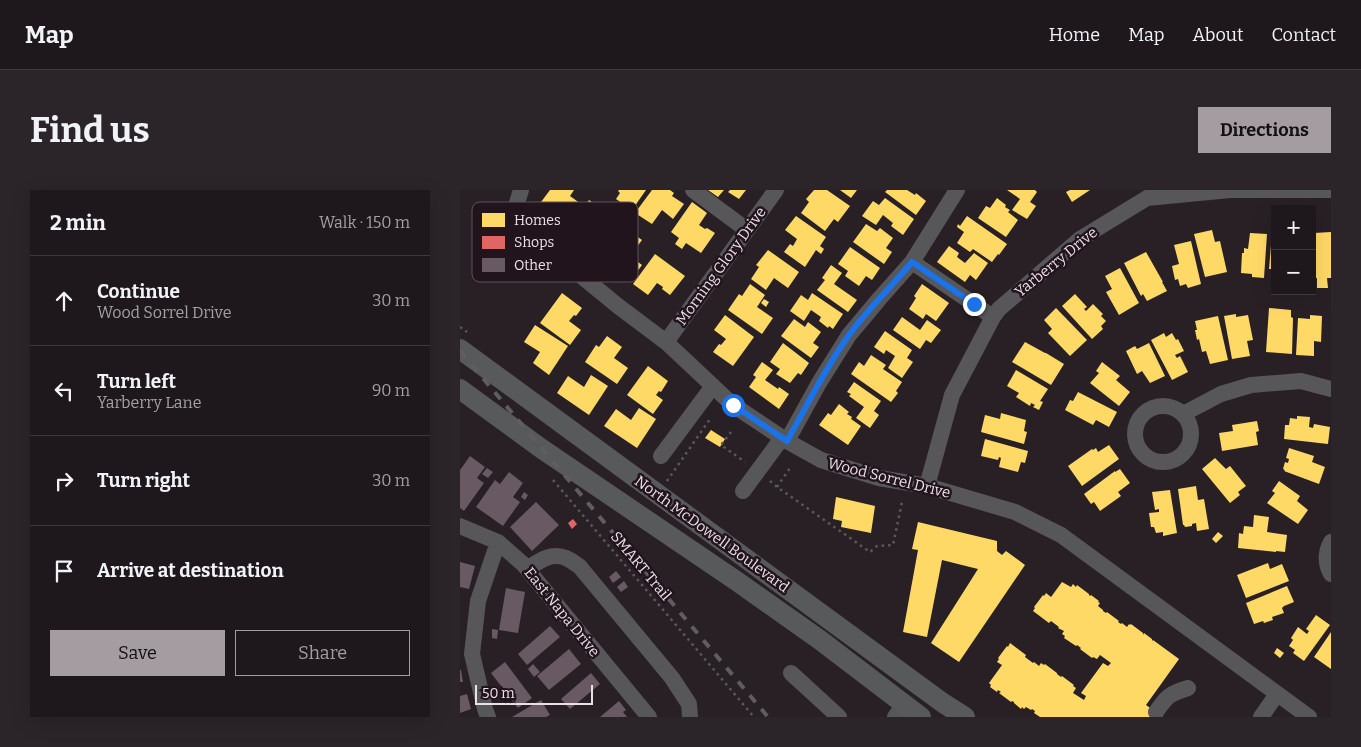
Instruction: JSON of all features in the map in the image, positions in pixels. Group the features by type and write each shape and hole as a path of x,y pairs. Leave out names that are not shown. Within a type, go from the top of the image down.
{"main road":[{"name":"North McDowell Boulevard","path":"460,349 943,703 965,717"},
{"name":"North McDowell Boulevard","path":"460,389 542,449 820,640 900,711 921,717"}],"street":[{"path":"693,190 747,230"},
{"name":"Morning Glory Drive","path":"666,342 776,190"},
{"path":"743,491 784,439 849,335 912,262 957,190"},
{"name":"Yarberry Drive","path":"927,486 952,395 993,318 999,309 1080,239 1145,194 1230,190 1331,190"},
{"path":"912,262 993,318"},
{"name":"Wood Sorrel Drive","path":"589,282 666,342 733,405 784,439 821,460 879,478 927,486 1014,512 1061,535 1309,717"},
{"path":"1183,414 1221,394 1251,385 1301,381 1331,389"},
{"path":"661,456 713,386"},
{"name":"East Napa Drive","path":"460,526 498,542 527,569 648,717"},
{"path":"488,717 472,654 478,601 498,542"},
{"path":"1331,542 1326,552 1331,574"},
{"path":"527,569 538,561 550,556 565,558 580,567 672,678 690,704 690,717"},
{"path":"791,673 839,717"},
{"path":"1156,712 1165,698 1188,688"},
{"path":"1260,717 1278,694"}],"path":[{"path":"665,484 713,416"},
{"path":"731,432 722,445 748,464"},
{"path":"777,487 790,468"},
{"name":"SMART Trail","path":"550,476 754,717"},
{"path":"768,478 777,487 870,552 877,546 893,545 902,502"}],"building: Homes":[{"path":"550,190 574,190 570,196 578,202 541,202"},
{"path":"646,190 638,202 620,202 616,199 620,193 618,191"},
{"path":"652,190 670,190 674,193 672,196 684,204 673,219 662,210 652,224 638,215 638,209"},
{"path":"708,190 724,190 718,197"},
{"path":"730,190 746,190 739,199 728,192"},
{"path":"814,190 827,190 850,206 838,222 834,219 825,231 801,213 809,202 806,199"},
{"path":"840,190 857,190 851,198"},
{"path":"887,190 907,190 915,195 916,193 926,201 916,215 885,192"},
{"path":"1007,190 1035,190 1037,192 1030,202 1036,206 1027,219 1012,210 1020,199"},
{"path":"1070,190 1090,190 1072,202 1066,192"},
{"path":"885,198 914,219 903,235 891,226 893,223 883,215 876,225 862,216 873,201 879,205"},
{"path":"997,198 1010,210 1008,212 1018,220 1006,237 978,218 986,206 990,208"},
{"path":"692,202 707,213 699,225 715,233 701,253 686,243 682,249 675,244 679,238 671,232"},
{"path":"796,216 826,237 820,246 824,249 821,254 816,250 805,267 784,252 790,244 793,246 797,239 785,230"},
{"path":"967,216 1007,244 992,262 973,249 970,252 957,243 964,232 957,227 958,224 960,226"},
{"path":"866,224 877,231 880,228 893,238 886,248 892,252 884,264 853,242"},
{"path":"1212,230 1215,242 1220,241 1227,272 1205,277 1194,234"},
{"path":"1331,232 1331,278 1327,278 1328,288 1317,288 1316,233"},
{"path":"1250,233 1267,234 1264,278 1252,277 1252,274 1241,273 1242,253 1244,253 1244,248 1248,249"},
{"path":"638,237 642,240 638,245"},
{"path":"1191,241 1201,284 1188,288 1186,284 1180,286 1178,279 1175,280 1172,266 1179,264 1174,245"},
{"path":"1271,245 1271,269 1269,269"},
{"path":"949,246 959,253 957,257 965,263 974,253 988,263 976,280 970,275 965,282 937,262"},
{"path":"850,247 880,268 872,280 866,276 859,286 845,276 848,271 838,264"},
{"path":"768,250 799,272 788,288 774,278 766,290 751,279 759,267 756,265"},
{"path":"1146,252 1167,291 1147,301 1143,294 1141,296 1124,263"},
{"path":"655,254 685,276 670,295 657,283 648,295 633,284 638,282 638,277"},
{"path":"638,262 642,265 638,270"},
{"path":"831,265 842,273 834,284 857,300 848,312 817,290 825,280 822,278"},
{"path":"1120,268 1139,303 1119,315 1106,292 1112,289 1105,276"},
{"path":"750,284 765,295 757,307 773,318 762,334 728,310 739,294 742,296"},
{"path":"922,284 949,303 936,321 926,314 923,319 909,309 916,298 914,296"},
{"path":"562,293 582,308 569,321 581,330 570,345 540,323"},
{"path":"812,293 843,314 833,329 829,326 828,328 819,321 821,317 811,310 804,321 790,311 801,295 808,300"},
{"path":"1075,294 1087,307 1084,309 1086,311 1093,304 1103,314 1101,316 1106,321 1101,326 1103,329 1092,339 1062,306"},
{"path":"764,299 769,302 766,307 761,303"},
{"path":"1056,308 1087,340 1070,356 1048,333 1052,329 1044,320"},
{"path":"1269,308 1291,310 1291,317 1293,318 1292,354 1266,352"},
{"path":"1236,314 1236,317 1248,315 1253,340 1247,341 1250,356 1232,359 1224,316"},
{"path":"725,315 754,337 733,366 713,352 726,339 714,330"},
{"path":"1310,315 1322,316 1321,342 1314,341 1314,356 1296,355 1298,318 1310,319"},
{"path":"1218,316 1228,360 1210,364 1206,351 1202,352 1199,339 1197,340 1195,321"},
{"path":"902,317 920,330 927,320 941,330 931,343 926,340 920,349 893,330"},
{"path":"794,319 805,327 808,322 821,332 813,343 819,347 811,358 781,336"},
{"path":"535,325 568,346 549,375 533,363 540,352 524,342"},
{"path":"885,331 912,350 907,358 913,362 902,378 888,368 895,356 886,350 884,354 874,347"},
{"path":"1164,333 1166,337 1172,333 1176,340 1178,339 1184,351 1175,355 1177,358 1180,356 1188,372 1172,380 1151,340"},
{"path":"607,336 622,347 614,358 628,368 617,384 585,362 596,345 599,347"},
{"path":"1025,342 1064,364 1051,385 1012,362"},
{"path":"783,343 809,363 801,375 798,373 790,383 776,374 780,369 770,362"},
{"path":"1149,343 1165,376 1150,383 1142,371 1137,374 1126,351 1135,346 1137,349"},
{"path":"871,355 886,365 883,369 902,382 896,391 898,393 891,402 851,374 859,362 864,366"},
{"path":"762,362 773,370 765,380 789,394 779,409 749,387 756,377 753,375"},
{"path":"1102,362 1120,376 1116,380 1130,392 1119,406 1090,383 1099,373 1096,371"},
{"path":"648,366 668,381 661,392 659,391 656,395 663,400 653,414 627,395"},
{"path":"1016,370 1048,389 1040,401 1043,402 1039,410 1033,407 1035,405 1031,403 1030,406 1016,397 1019,393 1007,386"},
{"path":"591,375 608,386 589,415 557,393 568,376 584,387"},
{"path":"854,382 881,401 874,411 879,415 870,428 856,418 864,407 849,396 851,394 847,392"},
{"path":"1078,392 1117,412 1109,427 1096,420 1093,425 1065,410 1070,400 1073,401"},
{"path":"839,404 849,412 847,414 852,417 851,419 861,426 848,445 819,425 828,413 831,415"},
{"path":"639,408 656,419 637,448 604,426 616,409 631,420"},
{"path":"1001,413 1026,420 1024,431 1027,432 1024,444 981,432 985,415 1000,419"},
{"path":"1297,416 1310,417 1309,427 1313,428 1314,424 1330,427 1328,444 1284,439 1285,425 1289,425 1290,418 1297,419"},
{"path":"1257,421 1259,431 1256,432 1258,445 1222,451 1219,433 1233,431 1232,425"},
{"path":"711,430 725,439 720,447 705,438"},
{"path":"985,439 1028,451 1025,463 1021,462 1018,472 999,467 1001,458 999,457 998,460 981,456"},
{"path":"1109,445 1119,459 1082,486 1068,466 1092,449 1096,448 1098,452"},
{"path":"1289,448 1314,456 1312,462 1325,467 1319,484 1284,471 1285,462 1288,463 1289,459 1286,458"},
{"path":"1215,458 1226,469 1230,466 1246,486 1238,492 1240,495 1230,503 1202,469"},
{"path":"1120,469 1130,483 1118,492 1121,496 1100,511 1094,502 1091,504 1084,494"},
{"path":"1279,481 1300,496 1297,501 1308,510 1298,524 1267,503 1275,493 1272,491"},
{"path":"1196,486 1198,500 1204,499 1209,529 1197,531 1196,523 1192,524 1192,526 1185,527 1183,525 1178,489"},
{"path":"1170,490 1177,533 1163,536 1163,532 1156,533 1154,527 1151,527 1149,513 1159,512 1159,509 1155,510 1152,492"},
{"path":"836,497 875,506 871,533 841,527 842,521 833,519"},
{"path":"1254,515 1269,517 1267,532 1287,535 1285,552 1238,548 1239,533 1243,534 1244,526 1253,527"},
{"path":"918,522 997,541 997,551 1002,555 1006,551 1025,565 959,662 931,643 978,569 942,560 927,637 903,632 918,550 912,549"},
{"path":"1218,532 1223,536 1216,543 1212,539"},
{"path":"1268,563 1270,569 1282,564 1289,581 1246,598 1237,575"},
{"path":"1062,582 1071,587 1073,584 1076,587 1077,585 1099,601 1098,606 1118,622 1127,627 1131,624 1143,635 1144,633 1152,641 1179,659 1146,705 1163,717 1040,717 1032,709 1026,707 1024,709 1022,707 1021,709 1014,702 1011,702 999,693 1001,692 998,690 997,692 990,687 989,683 1002,665 997,662 998,658 1010,643 1033,663 1039,666 1041,663 1045,664 1074,685 1076,688 1073,693 1084,700 1086,696 1081,693 1103,663 1108,666 1111,663 1100,655 1097,659 1092,658 1077,645 1064,638 1065,636 1062,634 1064,631 1059,627 1051,621 1049,623 1033,611 1043,595 1046,593 1051,597"},
{"path":"1287,586 1294,602 1284,606 1282,608 1284,613 1272,617 1273,620 1254,624 1246,603"},
{"path":"1316,615 1330,625 1304,661 1293,653 1295,650 1289,646 1293,640 1291,638 1298,627 1307,634 1309,631 1306,629"},
{"path":"1331,632 1331,669 1314,657"},
{"path":"1277,648 1284,653 1280,658 1274,653"}],"building: Shops":[{"path":"573,519 577,524 572,529 568,523"}],"building: Other":[{"path":"470,456 485,467 477,478 484,483 464,511 460,508 460,470"},
{"path":"487,468 493,472 488,478 482,474"},
{"path":"509,472 523,483 513,497 520,502 503,526 476,507 495,480 500,484"},
{"path":"524,492 528,495 525,500 521,497"},
{"path":"536,502 559,525 532,551 510,527"},
{"path":"460,562 475,566 469,589 460,587"},
{"path":"616,571 621,577 613,583 609,577"},
{"path":"624,581 628,587 621,592 617,587"},
{"path":"506,588 525,592 518,633 499,630"},
{"path":"550,626 560,637 527,665 518,654"},
{"path":"492,629 498,630 497,639 492,638"},
{"path":"569,649 581,664 549,690 537,676"},
{"path":"505,662 532,698 518,708 491,673"},
{"path":"533,664 540,672 534,677 528,669"},
{"path":"461,670 463,682 460,682"},
{"path":"591,673 600,684 570,709 561,699"},
{"path":"467,694 471,709 460,713 460,696"},
{"path":"541,700 550,715 546,717 512,717"},
{"path":"619,701 626,710 623,712 627,717 600,717"}],"railway":[{"path":"460,351 768,717"}],"route":[{"path":"733,405 787,441 819,383 849,335 912,262 974,304"}]}
